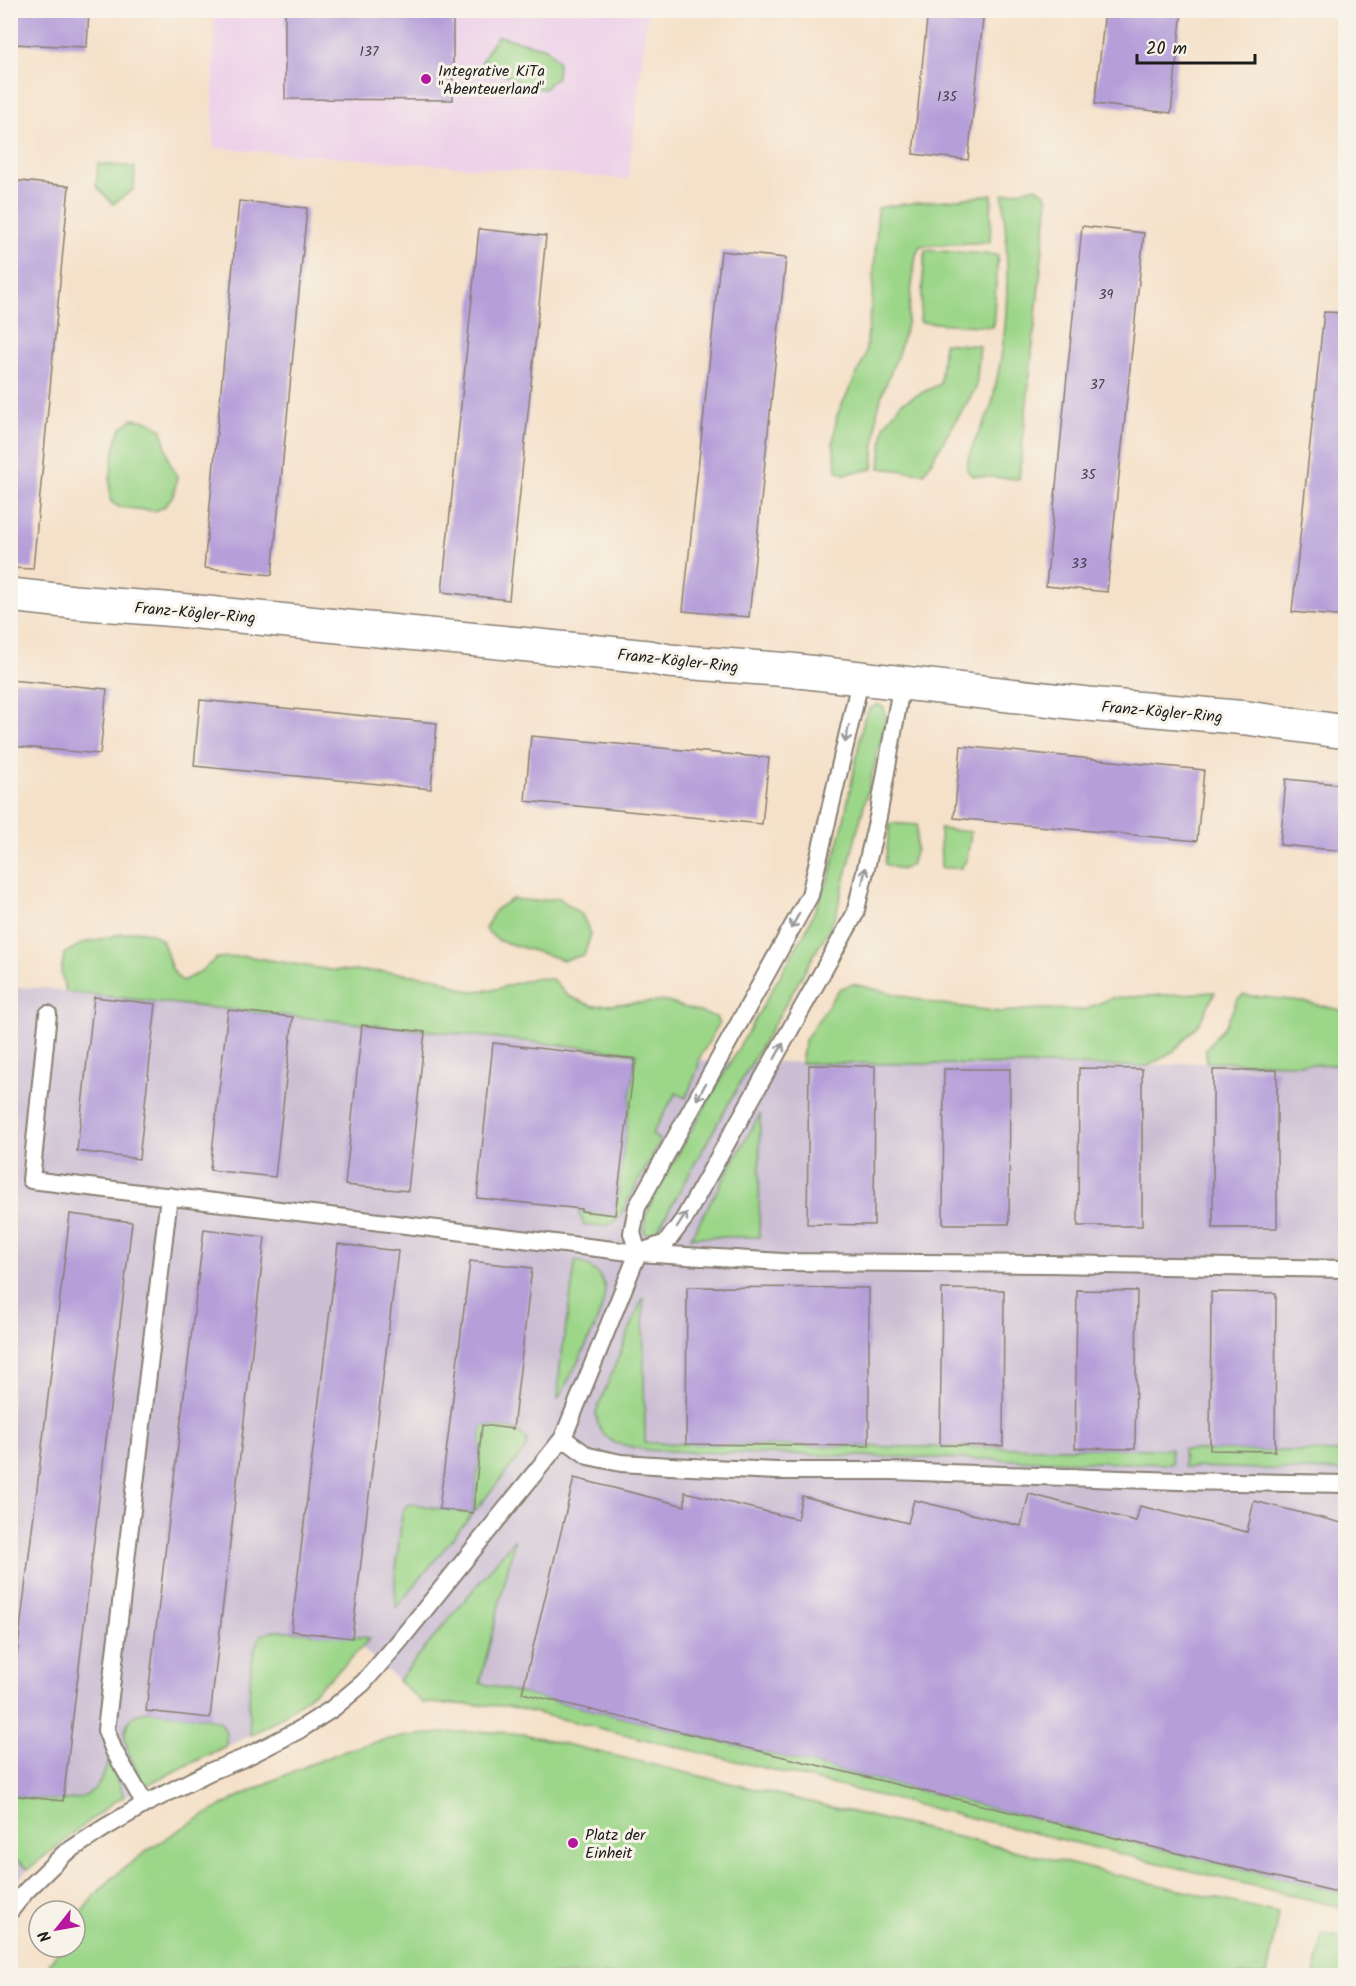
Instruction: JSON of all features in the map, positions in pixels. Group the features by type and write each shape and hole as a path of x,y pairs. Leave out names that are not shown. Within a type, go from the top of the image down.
{"street":[{"name":"Franz-Kögler-Ring","path":"10,595 529,645 669,661 861,677 1088,704 1247,718 1346,732"}],"lane":[{"path":"10,1911 26,1891 64,1854 145,1804 298,1730 332,1709 363,1683 563,1438 638,1253 632,1233 637,1207 810,895 861,677"},
{"path":"638,1253 666,1243 684,1219 855,914 878,817 902,682"},
{"path":"48,1014 31,1180 638,1253 782,1262 1346,1269"},
{"path":"145,1804 114,1751 106,1730 169,1196"},
{"path":"563,1438 588,1456 621,1463 660,1466 777,1471 892,1471 1178,1482 1346,1484"}],"shaded area":[{"name":"Integrative KiTa \"Abenteuerland\"","path":"214,11 648,11 628,179 213,148"},
{"path":"11,987 47,988 66,992 712,1061 1148,1066 1206,1062 1345,1065 1345,1908 507,1706 423,1703 362,1648 319,1688 264,1728 114,1802 49,1851 11,1886"}],"green space":[{"path":"498,36 546,48 558,61 557,77 544,89 526,86 482,62"},
{"path":"98,164 135,167 134,189 113,204 96,186"},
{"path":"1037,187 1048,199 1019,479 972,476 967,470 968,462 972,447 991,407 1004,336 1007,265 1003,194"},
{"path":"992,194 990,242 920,246 916,255 907,324 877,413 873,469 844,474 837,470 833,442 837,415 865,357 873,290 878,208"},
{"path":"925,250 998,255 993,327 920,322"},
{"path":"944,343 980,346 976,388 924,473 880,468 884,426 901,403 940,384"},
{"path":"132,419 149,421 162,430 169,461 177,476 174,494 164,507 155,511 119,507 111,502 111,476 118,435"},
{"path":"878,704 884,708 886,720 836,914 657,1231 649,1235 644,1232 645,1218 656,1193 806,930 829,878 843,825 864,719 869,709"},
{"path":"890,823 917,825 916,849 911,865 901,870 885,864"},
{"path":"940,829 971,832 967,859 961,868 941,868"},
{"path":"559,898 582,915 591,934 584,955 564,960 497,940 485,929 495,910 512,899 536,901"},
{"path":"135,931 149,933 163,942 170,965 182,981 197,974 217,958 245,956 330,970 389,972 438,978 468,991 493,990 534,978 552,979 568,996 593,1006 664,1001 716,1017 719,1024 699,1059 698,1068 686,1098 676,1093 652,1134 660,1141 620,1216 604,1226 584,1225 579,1213 581,1211 615,1215 636,1053 66,992 61,973 64,954 83,943"},
{"path":"853,984 933,1003 1000,1012 1041,1009 1084,1010 1111,998 1215,992 1200,1022 1174,1051 1148,1066 801,1063 805,1040 839,989"},
{"path":"1243,995 1301,1001 1345,1011 1345,1065 1206,1062 1206,1049 1227,1023 1237,1000"},
{"path":"760,1114 759,1237 691,1237"},
{"path":"576,1260 596,1272 604,1284 604,1294 588,1342 558,1400 560,1366"},
{"path":"643,1297 645,1443 1171,1449 1172,1464 692,1452 647,1450 615,1443 604,1435 598,1425 596,1412"},
{"path":"482,1425 513,1429 527,1439 526,1448 396,1608 395,1580 402,1514 406,1506 415,1504 473,1513"},
{"path":"1183,1450 1345,1452 1345,1471 1184,1467"},
{"path":"515,1539 480,1683 1345,1894 1345,1908 507,1706 423,1703 398,1681"},
{"path":"274,1630 370,1638 345,1665 314,1692 281,1717 250,1735 249,1699 254,1654 261,1636"},
{"path":"146,1711 197,1717 221,1723 226,1734 226,1746 145,1786 129,1755 125,1733 127,1724 134,1716"},
{"name":"Platz der Einheit","path":"457,1732 523,1734 1278,1913 1267,1975 45,1975 52,1959 87,1959 87,1908 95,1896 126,1867 167,1838 261,1786 308,1765 384,1740"},
{"path":"109,1760 124,1797 114,1802 28,1869 15,1859 11,1853 10,1795 54,1800 76,1799 94,1790"},
{"path":"1322,1933 1345,1939 1345,1975 1315,1975"}],"building":[{"path":"10,10 89,10 87,47 10,44"},
{"path":"285,10 453,10 453,100 285,99"},
{"path":"928,10 984,10 968,160 913,154"},
{"path":"1105,10 1182,10 1171,113 1095,104"},
{"path":"10,180 69,186 33,569 10,568"},
{"path":"239,201 307,208 272,575 204,568"},
{"path":"1082,226 1144,233 1107,592 1046,586"},
{"path":"479,229 546,236 509,600 442,592"},
{"path":"721,251 786,258 749,617 683,611"},
{"path":"1324,312 1346,313 1346,617 1292,612"},
{"path":"10,680 107,689 100,754 10,746"},
{"path":"200,700 437,723 431,789 194,766"},
{"path":"531,736 769,758 762,824 525,801"},
{"path":"961,746 1204,770 1197,841 954,818"},
{"path":"1286,779 1346,785 1346,851 1280,845"},
{"path":"94,997 156,1004 139,1159 77,1151"},
{"path":"228,1010 293,1017 275,1177 210,1170"},
{"path":"362,1025 425,1032 408,1191 345,1185"},
{"path":"493,1043 635,1059 615,1215 477,1198"},
{"path":"809,1065 875,1066 874,1225 807,1224"},
{"path":"1079,1068 1142,1069 1142,1226 1078,1226"},
{"path":"944,1069 1010,1069 1009,1224 943,1224"},
{"path":"1213,1070 1277,1070 1277,1228 1213,1228"},
{"path":"70,1214 132,1222 63,1801 10,1795 10,1713"},
{"path":"204,1229 265,1237 210,1718 146,1711"},
{"path":"338,1244 398,1251 352,1638 291,1631"},
{"path":"470,1261 532,1268 513,1429 482,1425 473,1513 439,1509"},
{"path":"687,1287 869,1288 869,1446 686,1444"},
{"path":"942,1289 1004,1290 1003,1446 940,1445"},
{"path":"1077,1290 1137,1291 1135,1449 1075,1448"},
{"path":"1211,1292 1276,1293 1275,1451 1210,1450"},
{"path":"574,1478 685,1506 685,1492 797,1519 802,1496 908,1523 914,1500 1021,1526 1029,1494 1136,1521 1140,1506 1247,1532 1254,1501 1346,1524 1346,1875 1341,1893 522,1693"}],"place":[{"name":"Integrative KiTa \"Abenteuerland\"","path":"426,79"},
{"name":"Platz der Einheit","path":"573,1843"}]}
